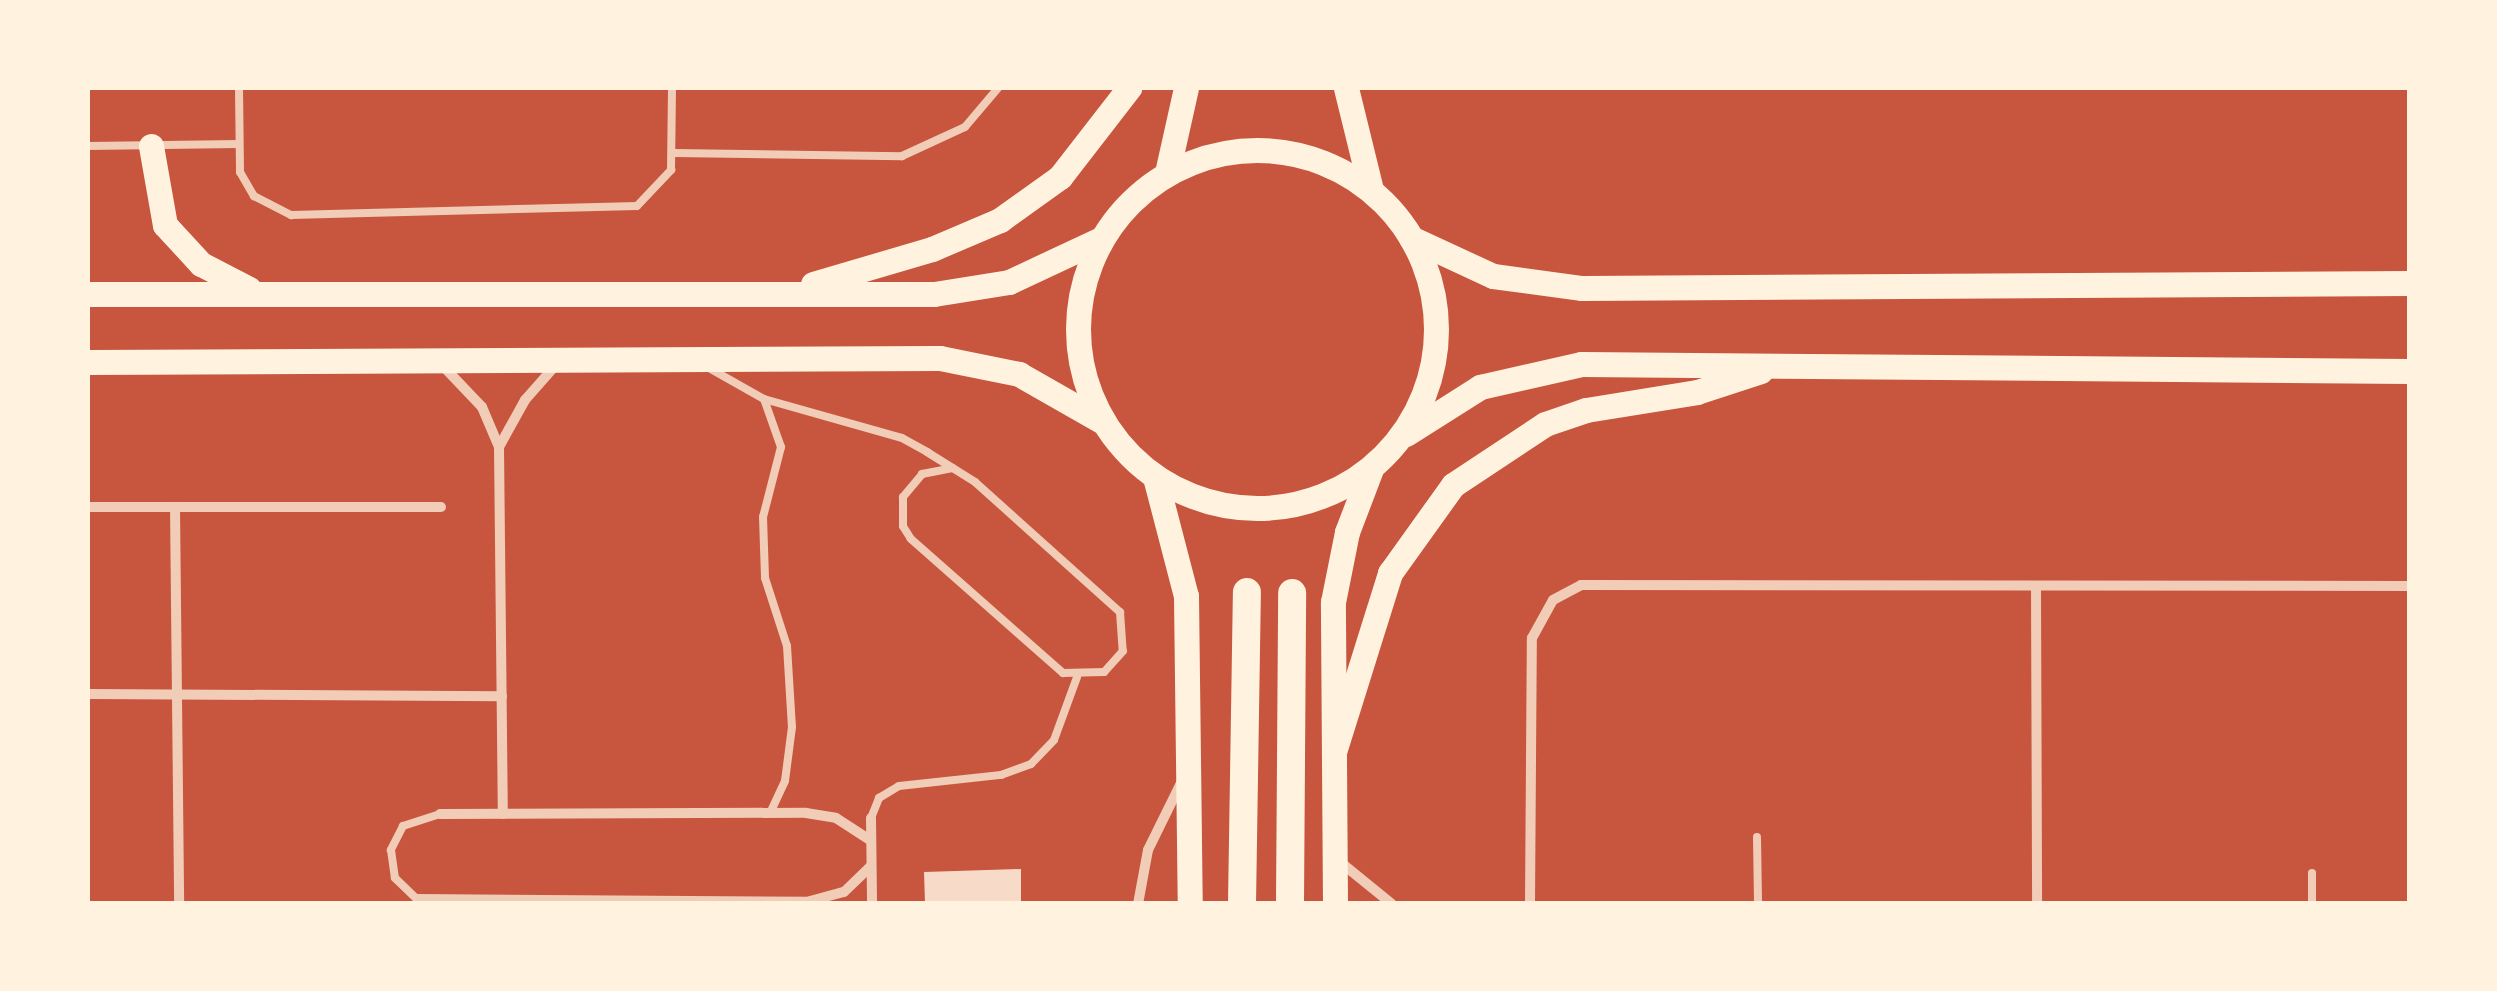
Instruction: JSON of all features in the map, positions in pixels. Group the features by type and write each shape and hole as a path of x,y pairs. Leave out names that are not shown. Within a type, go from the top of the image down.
{"highway":[{"path":"1242,904 1247,592"},
{"path":"1290,904 1292,593"}],"main road":[{"path":"784,293 932,249 1000,220 1073,163 1129,88"},
{"path":"1167,173 1186,88"},
{"path":"1346,88 1372,190"},
{"path":"141,146 165,226 182,246 222,278 268,294"},
{"path":"1103,422 1082,368 1078,335 1088,269 1101,239 1141,191 1167,173 1195,160 1256,148 1318,159 1372,190 1412,238 1433,297 1434,344 1426,389 1394,444"},
{"path":"1412,238 1493,276 1566,287 2410,283"},
{"path":"88,294 972,290 1041,271 1101,239"},
{"path":"88,362 980,363 1048,386 1103,422 1156,477 1208,502 1266,508 1323,496 1373,466 1394,444 1450,402 1546,368 1772,366 2410,372"},
{"path":"1334,752 1390,572 1453,485 1545,424 1697,392 1772,366"},
{"path":"1335,904 1333,602 1347,532 1373,466"},
{"path":"1156,477 1186,596 1190,904"}],"street":[{"path":"499,447 524,400 560,360"},
{"path":"437,361 482,407 499,447 503,814"},
{"path":"88,507 441,507"},
{"path":"175,507 179,904"},
{"path":"1530,904 1532,638 1543,611 1566,591 1598,584 2410,586"},
{"path":"2036,588 2037,904"},
{"path":"88,694 502,696"},
{"path":"1138,904 1157,828 1189,770"},
{"path":"440,814 770,814 836,818 870,840"},
{"path":"870,818 872,904"},
{"path":"1334,856 1392,904"},
{"path":"814,902 844,892 871,866"}],"lane":[{"path":"239,88 240,172 254,196 292,215 621,212 652,198 674,154 672,88"},
{"path":"674,154 902,156 965,127 998,88"},
{"path":"88,146 239,144"},
{"path":"697,360 764,399 902,438 952,468 1120,612 1126,638 1115,663 1077,677 1044,753 1017,771 991,777 892,788 870,818"},
{"path":"764,399 781,448 764,517 765,578 787,646 792,727 786,781 770,814"},
{"path":"952,468 911,484 900,511 902,526 1037,652 1077,677"},
{"path":"440,814 404,826 391,850 395,878 416,898 814,902"},
{"path":"1756,836 1758,904"},
{"path":"2312,873 2312,904"}],"building":[{"path":"1021,869 1021,904 925,904 924,872"}]}
